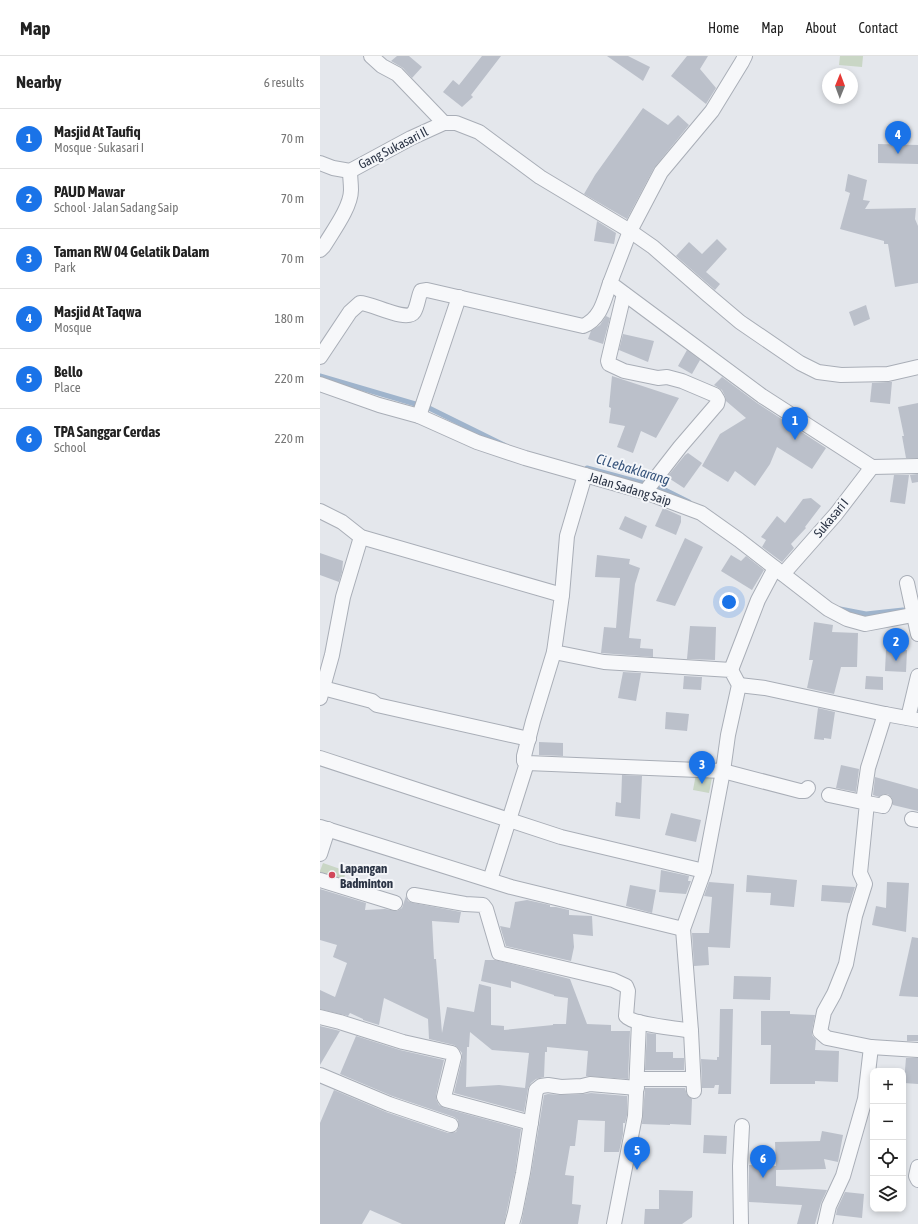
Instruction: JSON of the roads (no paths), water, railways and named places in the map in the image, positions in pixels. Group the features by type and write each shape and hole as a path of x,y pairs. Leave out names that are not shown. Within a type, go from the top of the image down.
{"street":[{"path":"371,56 382,66 397,74 444,123 456,123 480,132 540,176 630,231 653,247 740,322 800,363 818,372 849,375 888,374 918,367"},
{"path":"320,357 350,312 360,303 400,315 409,315 413,314 420,293 424,290 583,326 590,323 599,313 630,231 661,172 712,111 745,56"},
{"name":"Gang Sukasari Il","path":"320,163 333,168 350,171 411,138 444,123"},
{"path":"320,250 324,246 345,210 350,198 352,190 350,171"},
{"path":"610,283 762,396 872,467 918,466"},
{"path":"624,294 608,361 609,364 624,371 658,378 667,377 682,381 715,395 718,400 717,404 680,447 649,487"},
{"path":"421,410 459,297"},
{"name":"Jalan Sadang Saip","path":"320,384 379,405 421,410 477,442 525,458 585,475 649,487 701,513 783,570 828,609 846,619 865,624 914,612"},
{"name":"Sukasari I","path":"731,670 758,600 783,570 836,514 872,467"},
{"path":"490,880 527,763 524,761 532,721 554,652 562,595 567,536 585,475"},
{"path":"320,511 342,522 361,537 562,595"},
{"path":"361,537 344,597 332,655 321,694 372,701 377,706 528,738"},
{"path":"907,583 918,634"},
{"path":"512,1224 536,1090 541,1086 582,1086 590,1084 693,1085 691,1030 683,929 704,871 723,771 728,735 739,685 731,670 604,662 554,652"},
{"path":"739,685 765,688 913,719 918,676"},
{"path":"885,714 868,768 860,873 865,884 855,916 846,964 834,994 824,1012 820,1032 827,1038 871,1047 918,1050"},
{"path":"320,758 561,837 704,871"},
{"path":"527,763 723,771 800,792 805,791 808,788"},
{"path":"829,795 882,806 885,802"},
{"path":"320,854 324,828 511,887 683,929"},
{"path":"320,880 395,904"},
{"path":"414,895 465,904 483,905 486,909 499,953 613,980 626,986 628,991 626,1016 628,1019 691,1030"},
{"path":"320,1017 403,1042 452,1053 454,1057 444,1097 446,1100 531,1123"},
{"path":"614,1224 636,1116 639,1022"},
{"path":"825,1224 829,1206 843,1176 865,1099 871,1047"},
{"path":"320,1075 389,1104 451,1125"},
{"path":"741,1224 740,1166 742,1126"},
{"path":"918,1167 916,1176 918,1180"}],"waterway":[{"name":"Ci Lebaklarang","path":"320,376 429,408 504,445"},
{"name":"Ci Lebaklarang","path":"587,468 661,488 689,502"},
{"name":"Ci Lebaklarang","path":"840,609 866,614 903,610"}],"place":[{"name":"Masjid At Taqwa","path":"898,154"},
{"name":"Masjid At Taufiq","path":"795,440"},
{"name":"PAUD Mawar","path":"896,661"},
{"name":"Taman RW 04 Gelatik Dalam","path":"702,784"},
{"name":"Lapangan Badminton","path":"332,875"},
{"name":"Bello","path":"637,1170"},
{"name":"TPA Sanggar Cerdas","path":"763,1178"}]}
